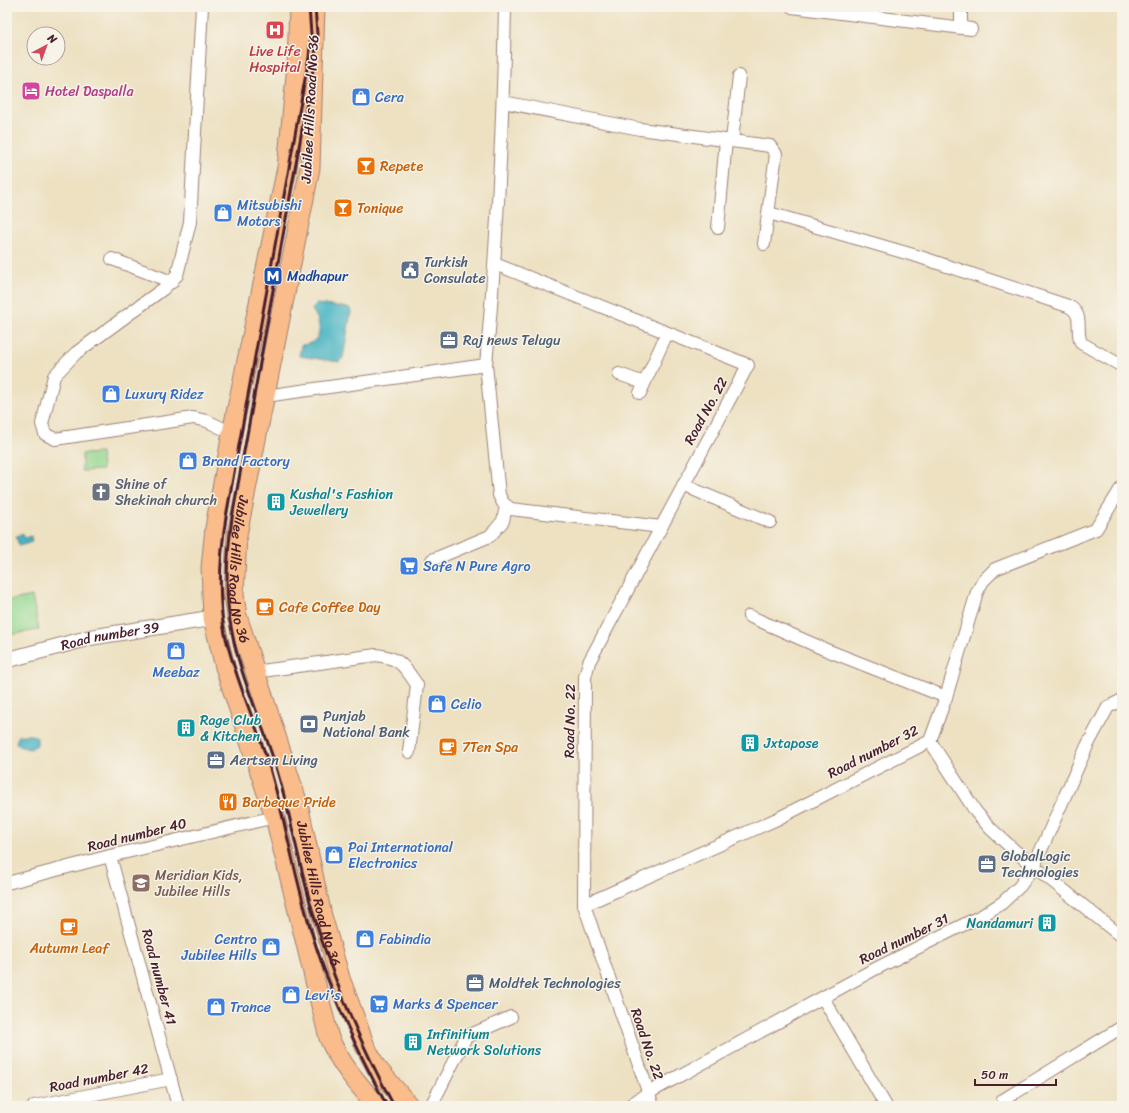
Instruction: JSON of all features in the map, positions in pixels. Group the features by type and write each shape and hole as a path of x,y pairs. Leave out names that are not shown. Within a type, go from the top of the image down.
{"main road":[{"name":"Jubilee Hills Road No 36","path":"299,7 297,65 287,168 232,433 215,528 211,568 213,618 225,667 275,817 329,1038 337,1056 350,1076 377,1106"},
{"name":"Jubilee Hills Road No 36","path":"315,7 310,168 266,396 237,535 234,566 234,594 237,616 298,804 322,916 340,978 365,1046 376,1067 409,1106"},
{"path":"236,700 262,694"}],"street":[{"path":"202,7 190,222 177,275 172,282 76,353 54,376 42,424 42,430 48,437 55,440 193,418 207,421 232,433"},
{"path":"505,7 503,102 496,264 486,365 499,495 503,503 511,509 661,527"},
{"path":"792,7 966,29 961,7"},
{"path":"718,228 739,76"},
{"path":"503,102 640,129 770,146 776,154 764,244"},
{"path":"769,213 920,257 1075,309 1079,315 1079,339 1081,343 1122,366"},
{"path":"112,259 172,282"},
{"path":"496,264 668,333 642,388 619,374"},
{"name":"Road No. 22","path":"653,1106 584,905 585,678 589,662 748,365 668,333"},
{"path":"266,396 486,365"},
{"path":"683,485 770,522"},
{"name":"Road number 32","path":"584,905 777,819 930,741 946,698 978,592 983,581 995,569 1096,529 1122,487"},
{"path":"432,560 490,536 503,521 506,506"},
{"path":"750,616 824,649 946,698"},
{"name":"Road number 39","path":"7,660 93,637 213,618"},
{"path":"255,672 376,655 390,656 402,664 417,685 409,752"},
{"name":"Road number 31","path":"630,1106 648,1093 873,970 983,915 1002,903 1020,886 1034,866 1090,740 1108,707 1122,700"},
{"path":"930,741 976,812 991,829 1122,937"},
{"name":"Road number 40","path":"7,883 110,856 275,817"},
{"name":"Road number 41","path":"110,856 178,1106"},
{"path":"823,998 886,1106"},
{"path":"430,1106 466,1037 511,1017"},
{"path":"1003,1100 1122,1027"},
{"name":"Road number 42","path":"34,1106 171,1079"}],"green space":[{"path":"101,453 102,470 82,471 82,454"},
{"path":"32,596 39,630 9,635 7,601"}],"water":[{"path":"316,304 350,308 351,312 343,358 339,362 299,356 301,345 314,341 319,332 318,321 312,310"},
{"path":"23,534 24,538 31,536 32,542 19,546 16,536"},
{"path":"33,735 37,738 37,745 30,749 21,747 16,743 18,736"}],"railway":[{"path":"309,7 311,34 309,57 226,517 220,576 222,620 235,671 268,761 312,935 340,1010 362,1058 387,1106"},
{"path":"315,7 317,34 315,58 232,518 227,575 229,618 241,667 278,774 307,892 328,960 358,1034 394,1106"}],"place":[{"name":"Live Life Hospital","path":"275,30"},
{"name":"Hotel Daspalla","path":"31,91"},
{"name":"Cera","path":"361,97"},
{"name":"Repete","path":"366,166"},
{"name":"Tonique","path":"343,208"},
{"name":"Mitsubishi Motors","path":"223,213"},
{"name":"Turkish Consulate","path":"410,270"},
{"name":"Madhapur","path":"273,276"},
{"name":"Raj news Telugu","path":"449,340"},
{"name":"Luxury Ridez","path":"111,394"},
{"name":"Brand Factory","path":"188,461"},
{"name":"Shine of Shekinah church","path":"101,492"},
{"name":"Kushal's Fashion Jewellery","path":"276,502"},
{"name":"Safe N Pure Agro","path":"409,566"},
{"name":"Cafe Coffee Day","path":"265,607"},
{"name":"Meebaz","path":"176,651"},
{"name":"Celio","path":"437,704"},
{"name":"Punjab National Bank","path":"309,724"},
{"name":"Rage Club & Kitchen","path":"186,728"},
{"name":"Jxtapose","path":"750,743"},
{"name":"7Ten Spa","path":"448,747"},
{"name":"Aertsen Living","path":"216,760"},
{"name":"Barbeque Pride","path":"228,802"},
{"name":"Pai International Electronics","path":"334,855"},
{"name":"GlobalLogic Technologies","path":"987,864"},
{"name":"Meridian Kids, Jubilee Hills","path":"141,883"},
{"name":"Nandamuri","path":"1047,923"},
{"name":"Autumn Leaf","path":"69,927"},
{"name":"Fabindia","path":"365,939"},
{"name":"Centro Jubilee Hills","path":"271,947"},
{"name":"Moldtek Technologies","path":"475,983"},
{"name":"Levi's","path":"291,995"},
{"name":"Marks & Spencer","path":"379,1004"},
{"name":"Trance","path":"216,1007"},
{"name":"Infinitium Network Solutions","path":"413,1042"}]}
